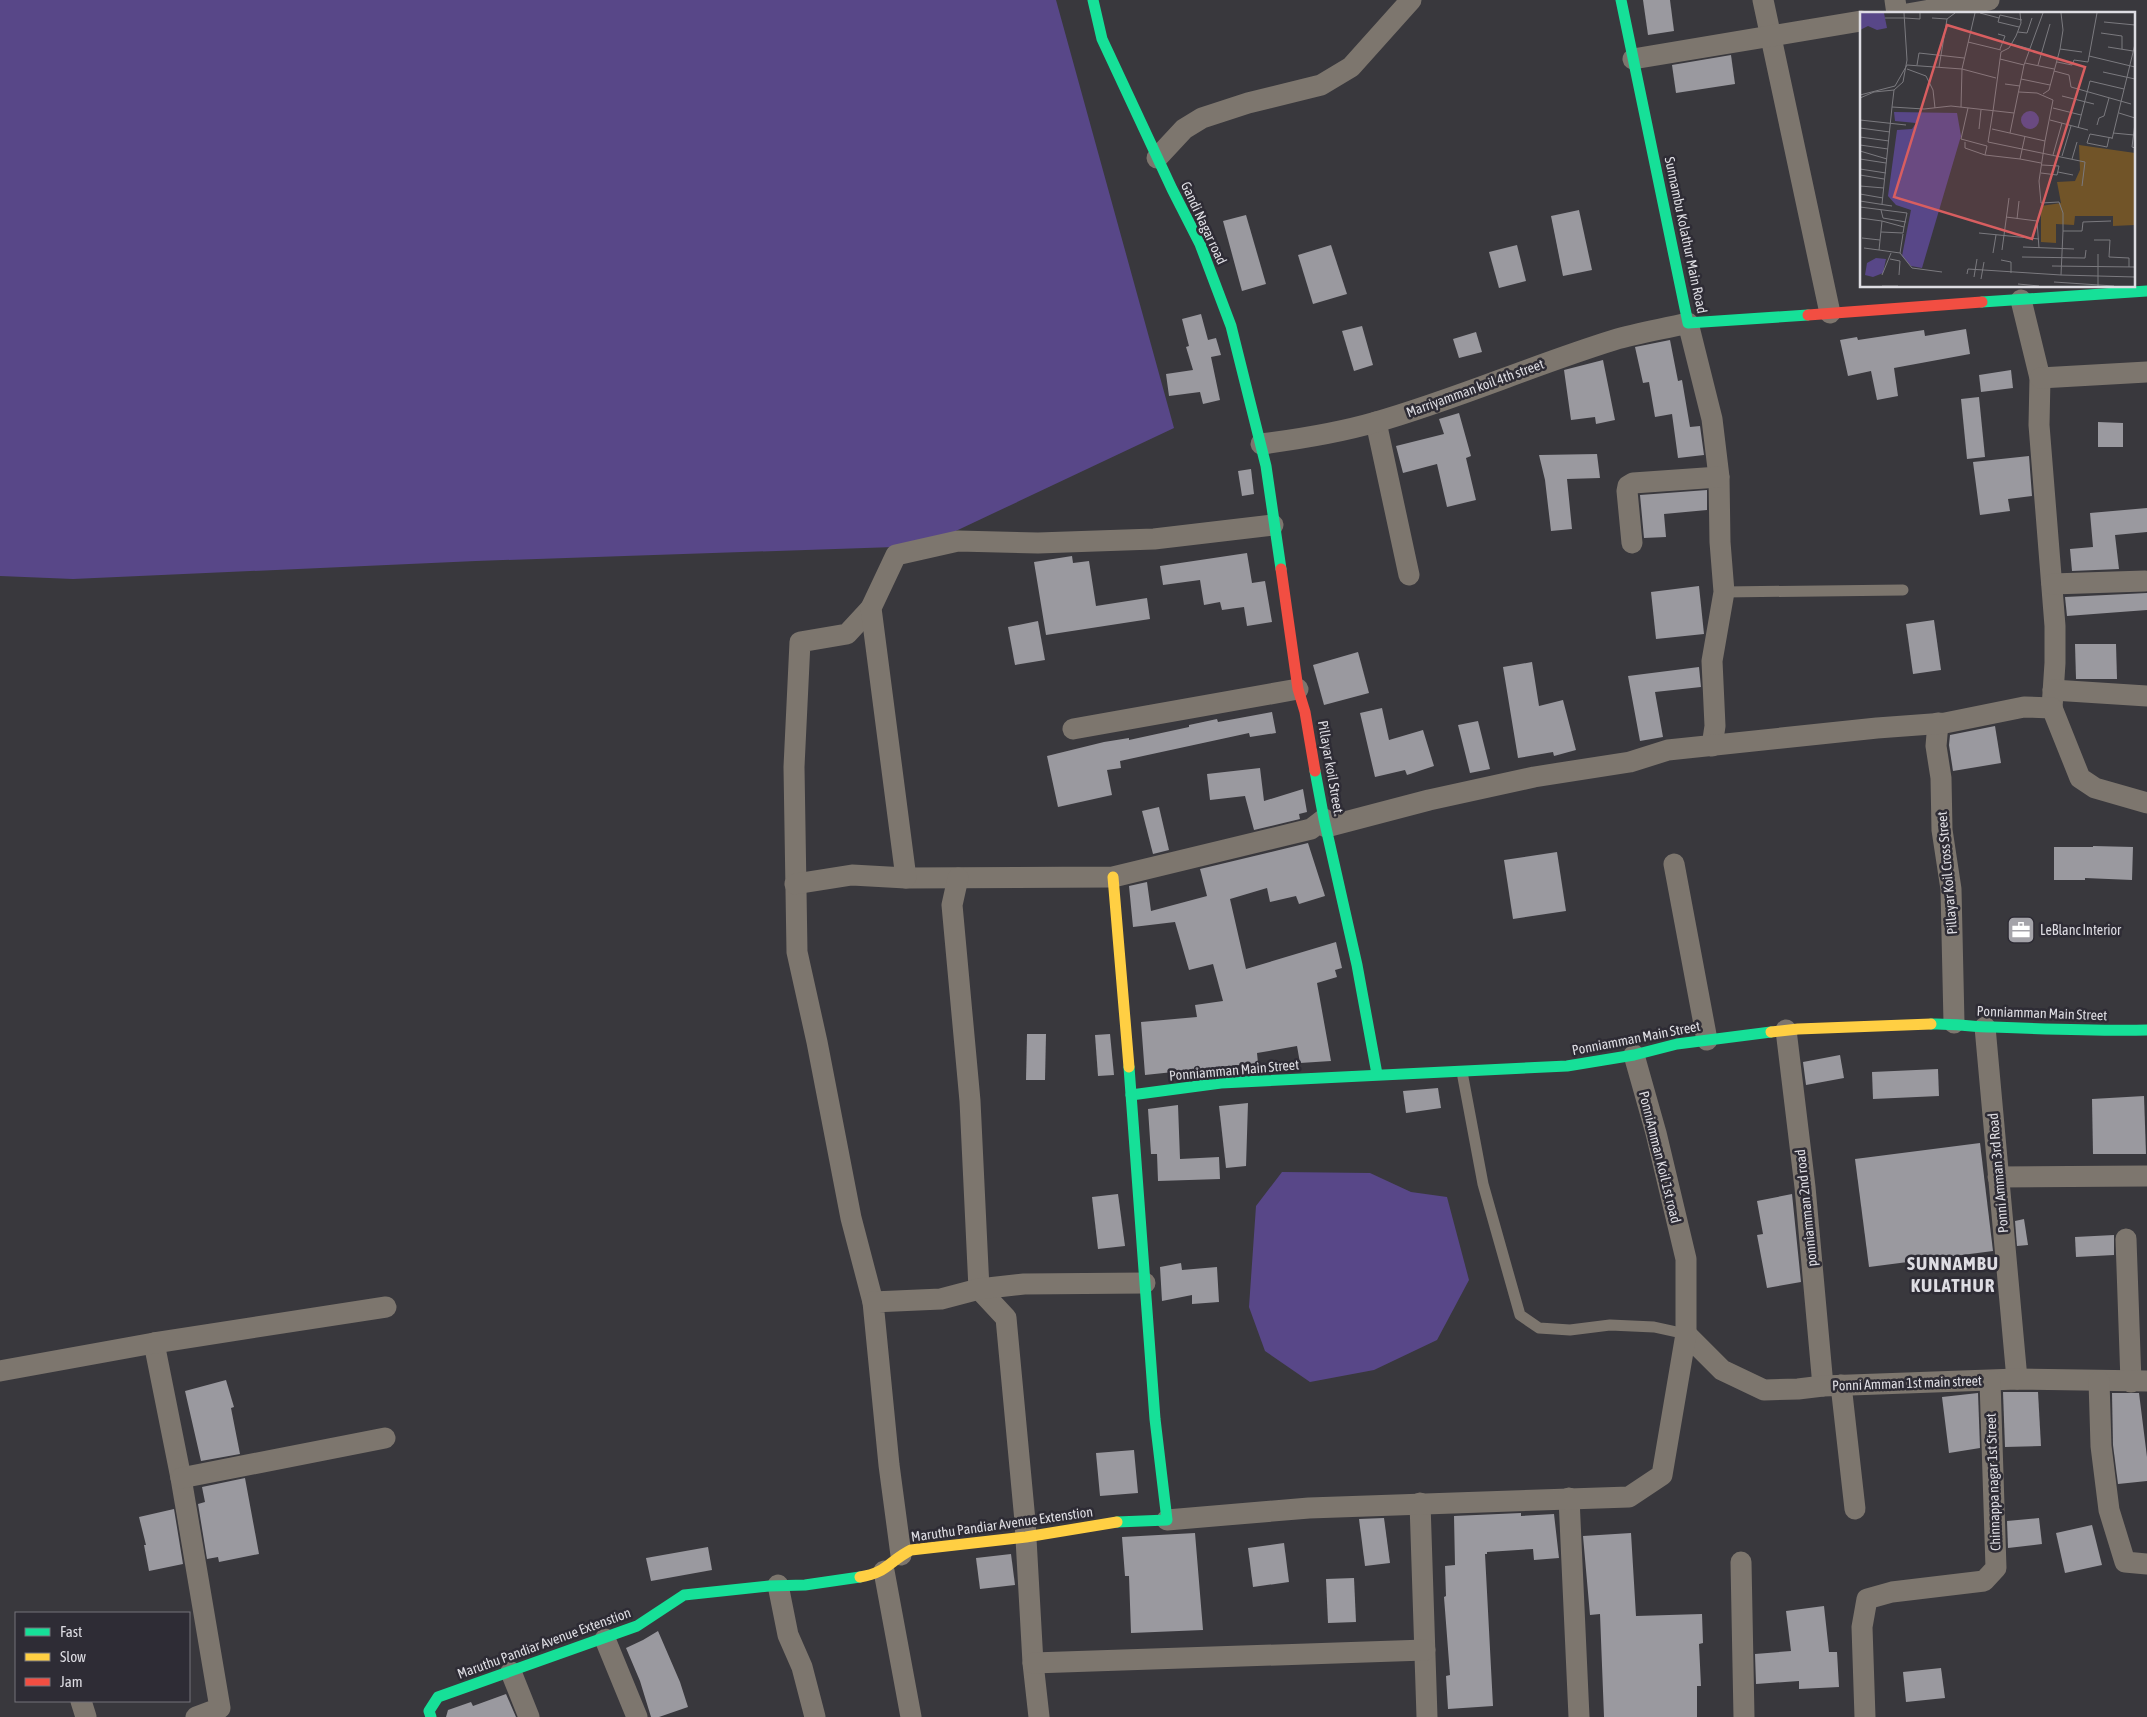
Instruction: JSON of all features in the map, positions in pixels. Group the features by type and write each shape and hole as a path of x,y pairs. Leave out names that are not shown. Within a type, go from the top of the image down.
{"street":[{"name":"Gandi Nagar road","path":"1093,0 1102,39 1157,158 1200,244 1231,326 1266,466"},
{"path":"1157,158 1184,129 1202,118 1248,104 1321,86 1351,67 1411,0"},
{"name":"Sunnambu Kolathur Main Road","path":"1621,0 1688,323 2147,291"},
{"path":"1763,0 1830,313"},
{"path":"1918,12 1988,0"},
{"path":"1633,58 1860,21"},
{"path":"2021,300 2040,378 2039,425 2052,584 2055,663 2052,699 2080,778 2095,788 2147,803"},
{"path":"1688,323 1712,419 1719,477 1720,542 1724,592 1712,660 1715,726 1712,746"},
{"name":"Marriyamman koil 4th street","path":"1260,444 1332,434 1376,422 1436,404 1498,379 1616,340 1688,323"},
{"path":"2040,378 2147,372"},
{"path":"1376,422 1409,575"},
{"name":"Pillayar koil Street.","path":"1266,466 1298,689 1305,712 1325,823 1357,965 1377,1074"},
{"path":"1632,542 1628,486 1633,483 1719,477"},
{"path":"901,1555 889,1465 873,1302 851,1218 817,1042 797,952 794,767 800,642 847,634 871,608 896,555 958,541 1038,543 1154,539 1273,525"},
{"path":"2052,584 2145,581"},
{"path":"871,608 906,878"},
{"path":"1073,729 1298,689"},
{"path":"795,884 852,875 906,878 1113,877 1311,829 1325,823 1534,777 1630,762 1668,750 1869,728 1938,723 2024,707 2052,699 2147,696"},
{"name":"Pillayar Koil Cross Street","path":"1938,723 1936,746 1941,778 1942,830 1951,889 1954,1023"},
{"path":"1674,864 1707,1040"},
{"path":"1113,877 1153,1408 1167,1520"},
{"path":"958,878 952,905 970,1101 978,1289 1006,1318 1026,1537 1033,1663 1039,1717"},
{"name":"Ponniamman Main Street","path":"1130,1095 1221,1083 1568,1066 1677,1044 1786,1030 1954,1023 1985,1027 2092,1031 2147,1030"},
{"name":"Ponni Amman 3rd Road","path":"1985,1027 2017,1379"},
{"name":"ponniamman 2nd road","path":"1786,1030 1832,1385 1855,1509"},
{"name":"PonniAmman Koil 1st road","path":"1167,1520 1309,1508 1628,1497 1662,1475 1686,1334 1686,1259 1656,1133 1634,1054"},
{"path":"1998,1177 2147,1176"},
{"path":"2126,1239 2139,1381"},
{"path":"873,1302 941,1299 978,1289 1024,1284 1145,1283"},
{"path":"0,1371 154,1343 386,1307"},
{"name":"Ponni Amman 1st main street","path":"1686,1334 1722,1370 1764,1390 1832,1385 2017,1379 2139,1381"},
{"path":"154,1343 181,1478 220,1708 196,1717"},
{"name":"Chinnappa nagar 1st Street","path":"1865,1717 1862,1627 1867,1599 1892,1592 1984,1580 1996,1568 1990,1381"},
{"path":"2099,1381 2101,1446 2109,1510 2125,1562 2147,1564"},
{"path":"181,1478 386,1438"},
{"path":"1569,1498 1579,1717"},
{"path":"1420,1503 1427,1717"},
{"name":"Maruthu Pandiar Avenue Extenstion","path":"431,1717 429,1712 438,1697 637,1626 684,1595 805,1585 868,1576 884,1571 901,1555 911,1550 1026,1537 1123,1521 1167,1520"},
{"path":"1741,1562 1744,1717"},
{"path":"884,1571 911,1717"},
{"path":"778,1586 788,1635 802,1667 815,1717"},
{"path":"605,1639 636,1717"},
{"path":"1033,1663 1425,1650"},
{"path":"511,1672 529,1717"},
{"path":"81,1702 86,1717"}],"lane":[{"path":"1724,592 1903,590"},
{"path":"1462,1072 1483,1184 1520,1315 1539,1328 1570,1330 1610,1326 1654,1327 1686,1334"}],"shaded area":[{"path":"0,0 1056,0 1174,428 924,546 476,561 73,579 0,576"},
{"path":"1282,1172 1370,1173 1411,1192 1447,1197 1469,1280 1437,1340 1374,1370 1310,1382 1265,1351 1249,1307 1256,1206"}],"building":[{"path":"1643,0 1670,0 1674,31 1648,35"},
{"path":"1731,55 1735,84 1676,93 1672,65"},
{"path":"1579,210 1592,270 1563,276 1551,216"},
{"path":"1246,215 1266,284 1242,291 1223,221"},
{"path":"1331,245 1347,294 1313,304 1298,255"},
{"path":"1517,245 1526,281 1499,288 1489,252"},
{"path":"1201,314 1208,340 1216,338 1221,355 1211,357 1220,400 1203,404 1200,392 1169,396 1166,374 1193,370 1186,347 1189,346 1182,319"},
{"path":"1362,326 1373,365 1354,371 1342,331"},
{"path":"1966,329 1970,354 1894,368 1898,396 1877,400 1871,371 1848,376 1840,340 1857,337 1858,340 1924,330 1925,336"},
{"path":"1476,332 1482,352 1459,358 1453,339"},
{"path":"1670,340 1678,381 1682,380 1690,427 1700,426 1704,455 1678,458 1672,414 1655,417 1649,382 1643,383 1635,347"},
{"path":"1603,360 1615,420 1596,424 1595,417 1571,420 1564,370"},
{"path":"2011,370 2013,388 1981,392 1979,375"},
{"path":"1979,397 1985,457 1967,459 1961,399"},
{"path":"1459,413 1471,456 1466,458 1476,500 1447,507 1437,464 1403,473 1396,446 1444,434 1439,419"},
{"path":"2098,422 2123,423 2123,447 2098,447"},
{"path":"1597,454 1600,478 1567,479 1572,529 1551,531 1545,480 1539,455"},
{"path":"2029,456 2032,496 2008,499 2010,511 1980,515 1973,462"},
{"path":"1251,469 1254,494 1242,496 1238,471"},
{"path":"1707,490 1707,510 1664,514 1666,537 1644,538 1640,495"},
{"path":"2147,508 2147,532 2115,535 2119,569 2072,571 2070,549 2093,547 2090,513"},
{"path":"1247,553 1252,583 1265,581 1272,622 1247,626 1244,607 1222,610 1220,602 1204,605 1200,580 1163,585 1160,566"},
{"path":"1072,556 1073,563 1089,561 1096,606 1147,598 1150,619 1046,635 1034,562"},
{"path":"1699,586 1704,634 1656,639 1651,592"},
{"path":"2147,593 2147,610 2067,616 2065,597"},
{"path":"1934,620 1941,670 1913,674 1906,624"},
{"path":"1038,621 1045,660 1015,665 1008,627"},
{"path":"2075,644 2116,644 2117,679 2076,679"},
{"path":"1358,652 1369,693 1324,705 1313,665"},
{"path":"1532,662 1539,706 1563,700 1576,750 1554,756 1553,752 1518,758 1503,667"},
{"path":"1699,667 1701,687 1655,692 1663,737 1640,741 1628,676"},
{"path":"1382,708 1389,740 1423,730 1434,766 1407,775 1405,770 1375,777 1360,713"},
{"path":"1272,712 1276,733 1250,737 1249,733 1120,761 1121,768 1107,770 1112,795 1058,807 1047,756 1104,742 1129,738 1129,740 1189,727 1189,725 1217,719 1218,722"},
{"path":"1478,721 1490,769 1470,773 1458,725"},
{"path":"1995,726 2001,763 1953,771 1949,745 1950,735"},
{"path":"1260,768 1264,801 1303,789 1307,812 1299,814 1300,819 1254,830 1245,796 1210,800 1207,774"},
{"path":"1159,807 1169,850 1153,854 1142,811"},
{"path":"1308,843 1325,896 1299,904 1296,896 1270,902 1267,888 1230,899 1246,969 1336,942 1342,968 1335,970 1337,977 1317,983 1331,1061 1300,1063 1297,1046 1257,1053 1258,1063 1145,1075 1141,1022 1197,1017 1195,1005 1223,1001 1213,964 1189,970 1175,922 1133,927 1129,886 1147,882 1151,911 1207,896 1200,869"},
{"path":"2054,847 2133,847 2132,880 2085,878 2085,880 2054,880"},
{"path":"1557,852 1566,911 1513,919 1504,860"},
{"path":"1027,1034 1046,1034 1045,1080 1026,1080"},
{"path":"1110,1034 1114,1075 1098,1076 1095,1035"},
{"path":"1840,1055 1844,1078 1806,1085 1803,1062"},
{"path":"1938,1069 1939,1096 1873,1099 1872,1072"},
{"path":"1438,1088 1441,1108 1406,1113 1403,1091"},
{"path":"2144,1096 2146,1154 2093,1154 2092,1099"},
{"path":"1248,1103 1246,1166 1226,1168 1219,1106"},
{"path":"1178,1105 1180,1159 1219,1157 1220,1179 1158,1181 1157,1154 1151,1154 1148,1109"},
{"path":"1980,1143 1993,1251 1869,1267 1855,1159"},
{"path":"1118,1194 1125,1246 1098,1249 1092,1197"},
{"path":"1792,1194 1801,1282 1767,1288 1757,1235 1763,1234 1757,1201"},
{"path":"2024,1219 2028,1245 2017,1246 2015,1221"},
{"path":"2114,1235 2114,1255 2076,1257 2075,1237"},
{"path":"1181,1263 1182,1270 1217,1267 1219,1302 1192,1304 1192,1295 1162,1301 1160,1267"},
{"path":"226,1380 234,1407 231,1408 240,1454 201,1461 185,1391"},
{"path":"2003,1392 2038,1392 2041,1446 2005,1447"},
{"path":"1978,1393 1980,1448 1949,1453 1942,1397"},
{"path":"2112,1393 2139,1393 2147,1457 2147,1481 2118,1484 2113,1445"},
{"path":"1134,1450 1138,1493 1100,1496 1096,1453"},
{"path":"245,1478 259,1554 219,1562 218,1557 207,1559 198,1504 205,1502 202,1487"},
{"path":"174,1509 183,1564 149,1571 144,1545 146,1545 139,1517"},
{"path":"1521,1513 1521,1516 1554,1514 1559,1558 1534,1560 1533,1549 1487,1552 1485,1554 1493,1706 1448,1709 1446,1676 1450,1675 1444,1597 1446,1596 1445,1566 1455,1565 1454,1516"},
{"path":"1384,1518 1390,1563 1365,1566 1359,1519"},
{"path":"2039,1518 2042,1544 2008,1548 2007,1521"},
{"path":"2092,1525 2102,1565 2065,1573 2056,1533"},
{"path":"1195,1533 1203,1630 1131,1633 1129,1576 1125,1576 1122,1537"},
{"path":"1631,1533 1636,1616 1702,1614 1703,1643 1699,1644 1701,1686 1697,1686 1697,1717 1604,1717 1600,1614 1590,1615 1583,1536"},
{"path":"1284,1543 1289,1582 1253,1587 1248,1548"},
{"path":"708,1547 712,1570 651,1581 646,1558"},
{"path":"1011,1554 1015,1585 980,1589 976,1558"},
{"path":"1354,1578 1356,1622 1328,1623 1326,1579"},
{"path":"1824,1606 1829,1652 1837,1652 1839,1687 1799,1689 1799,1681 1756,1684 1755,1654 1791,1651 1786,1611"},
{"path":"658,1631 680,1682 688,1707 659,1717 651,1717 640,1681 626,1648"},
{"path":"1941,1668 1945,1698 1906,1702 1903,1672"},
{"path":"506,1694 516,1717 446,1717 448,1710 471,1702 473,1706"}],"traffic: fast":[{"path":"1093,0 1102,39 1172,189 1200,244 1231,326 1266,466 1281,569"},
{"path":"1621,0 1688,323 1808,315"},
{"path":"1982,302 2147,291"},
{"path":"1315,771 1357,965 1377,1074"},
{"path":"1931,1024 2050,1029 2147,1030"},
{"path":"1131,1095 1221,1083 1567,1066 1634,1055 1677,1044 1771,1032"},
{"path":"1117,1522 1167,1520 1155,1419 1129,1067"},
{"path":"431,1717 429,1711 438,1697 637,1626 684,1595 769,1586 805,1585 860,1577"}],"traffic: slow":[{"path":"1113,877 1129,1067"},
{"path":"1771,1032 1798,1029 1931,1024"},
{"path":"860,1577 882,1570 911,1550 1026,1537 1117,1522"}],"traffic: jam":[{"path":"1808,315 1982,302"},
{"path":"1281,569 1298,689 1305,712 1315,771"}],"place":[{"name":"LeBlanc Interior","path":"2021,930"}],"district":[{"name":"SUNNAMBU KULATHUR","path":"1953,1274"}]}
